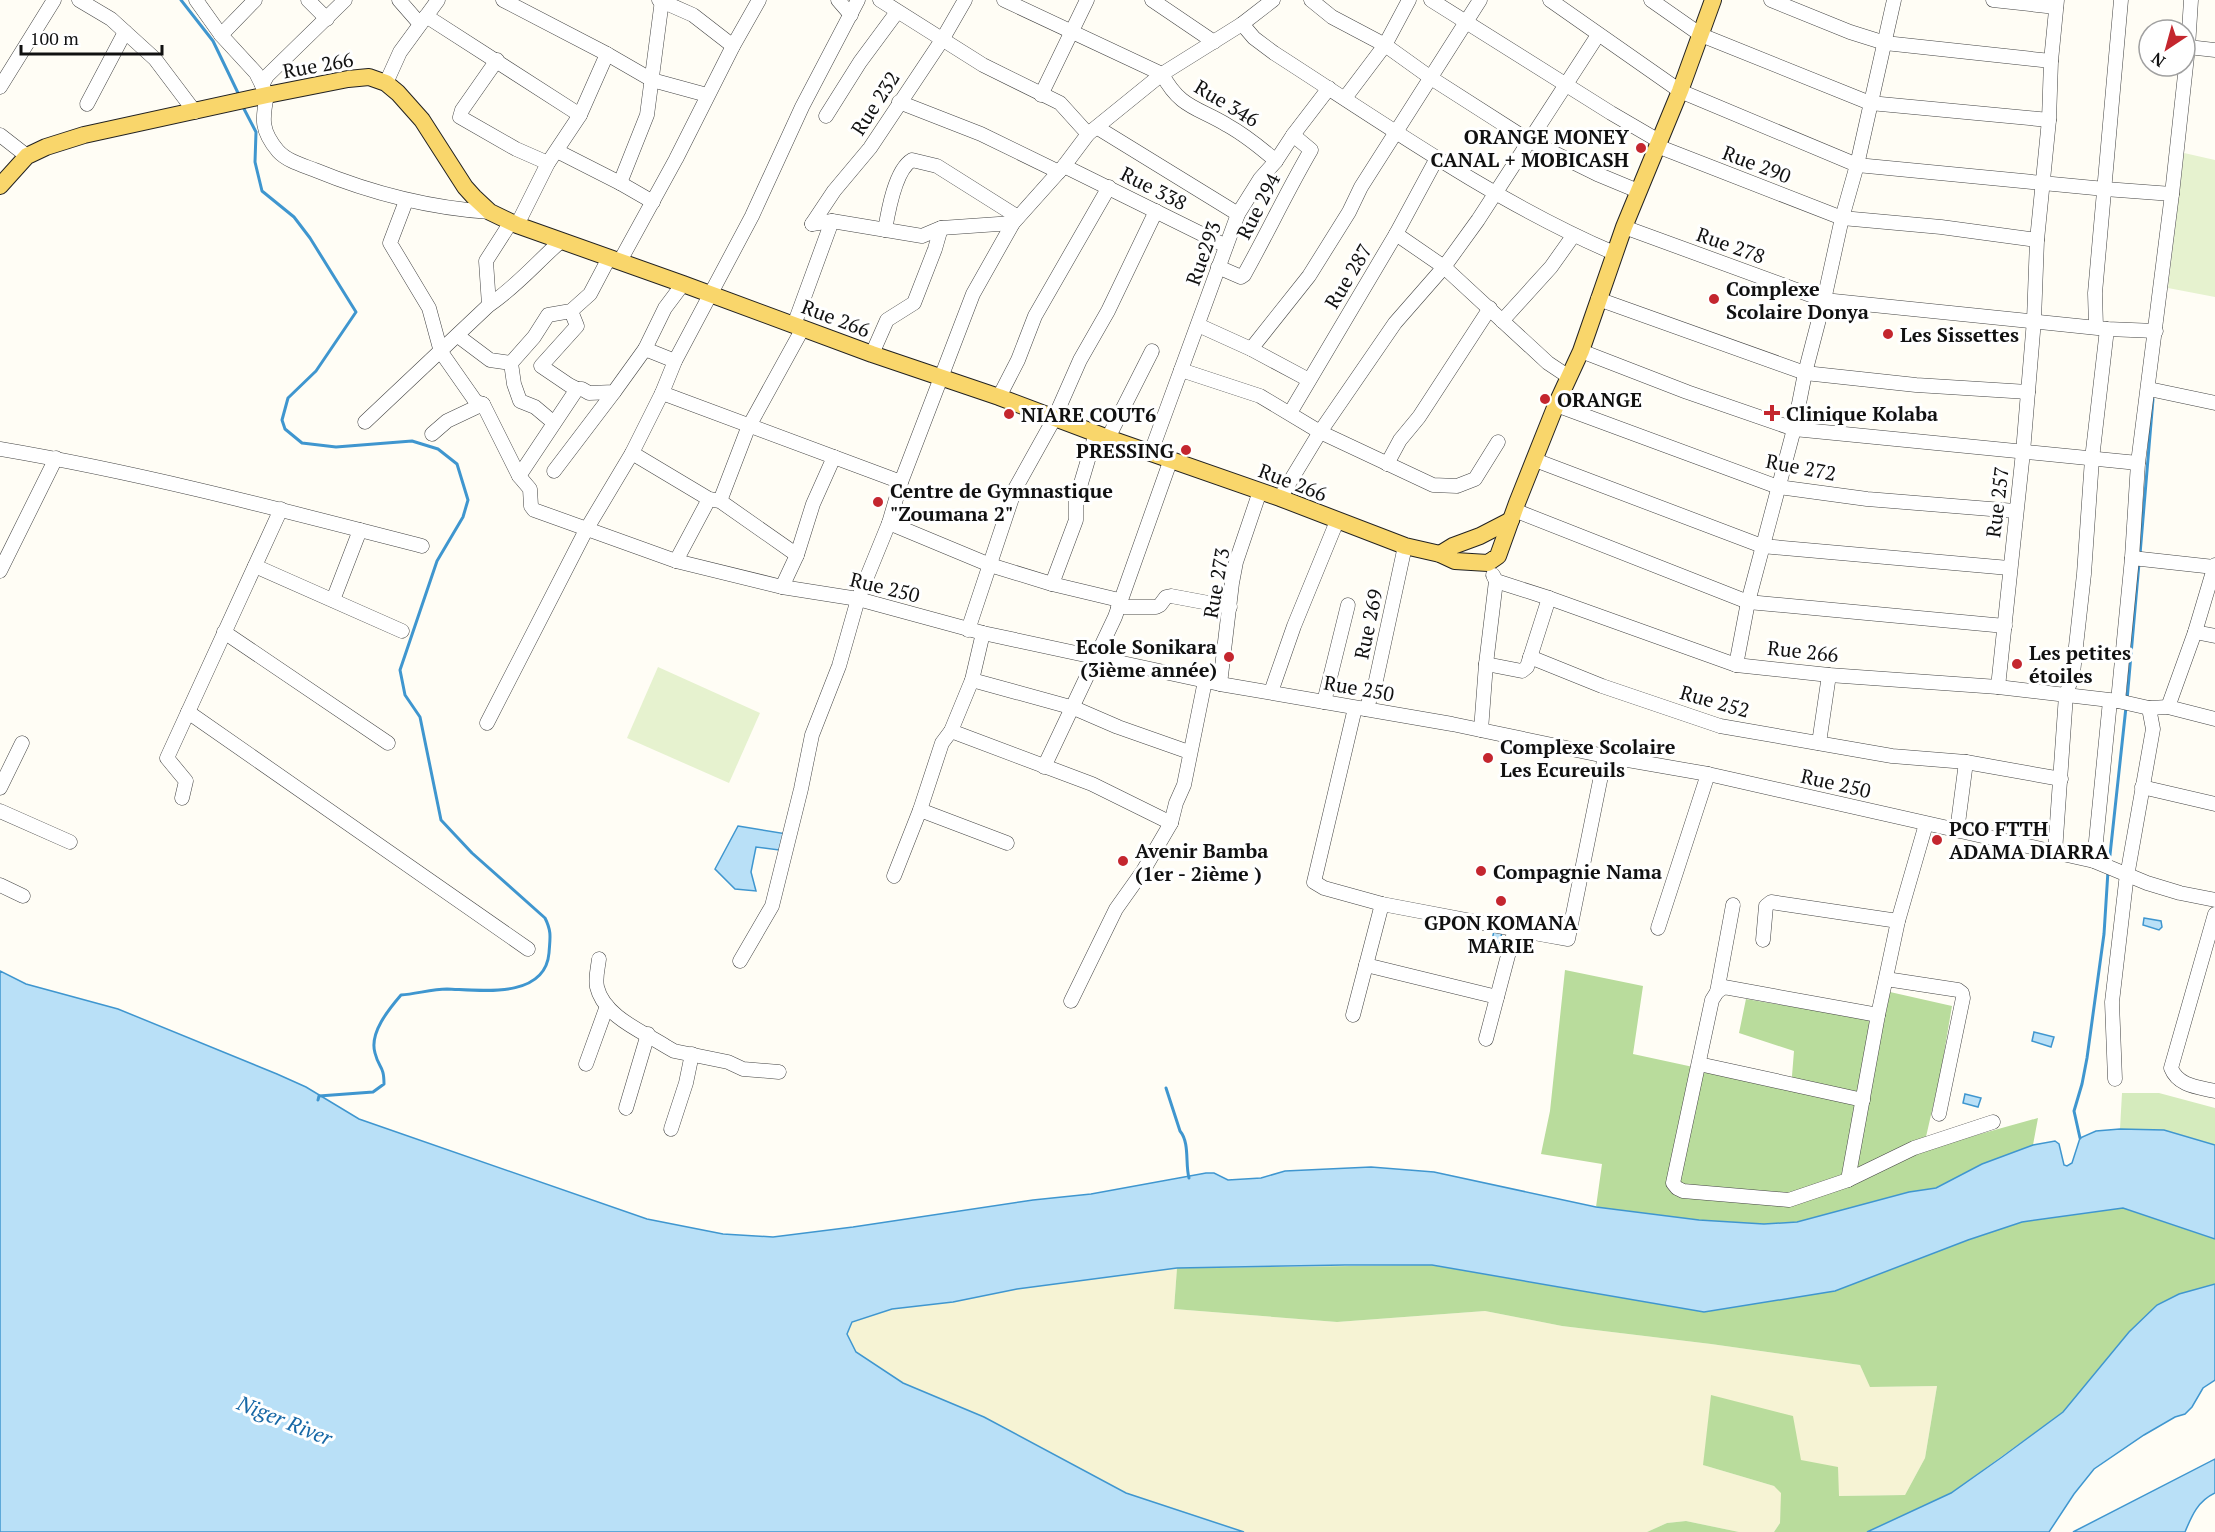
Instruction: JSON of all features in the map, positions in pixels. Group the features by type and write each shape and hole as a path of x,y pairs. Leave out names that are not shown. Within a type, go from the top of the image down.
{"main road":[{"path":"1488,563 1498,556 1556,405 1581,351 1624,227 1680,91 1713,0"},
{"name":"Rue 266","path":"27,156 46,147 84,135 201,110 264,90 369,77 386,83 422,120 465,188 490,212 514,223 872,354 1280,498 1405,546 1455,561 1488,563"},
{"path":"0,186 27,156"},
{"path":"1433,554 1513,515"}],"street":[{"path":"0,87 54,0"},
{"path":"79,0 111,19 155,59 201,110"},
{"path":"196,0 221,34 256,73 264,90"},
{"path":"221,34 255,0"},
{"path":"308,0 327,19"},
{"path":"345,0 267,76 262,120 273,143 288,159 332,177 406,201 450,209 490,212"},
{"path":"399,0 423,20 497,60 580,115"},
{"path":"386,83 400,52 438,0"},
{"path":"502,0 652,80 707,95"},
{"path":"620,183 647,115 661,0 693,15 732,46"},
{"path":"511,363 534,337 548,315 571,311 590,294 615,260 653,202 732,46 759,0"},
{"path":"838,0 851,15"},
{"path":"487,723 586,530 632,453 675,361 752,216 802,107 858,0"},
{"path":"880,0 982,65 1060,103 1093,131 1238,213"},
{"name":"Rue 232","path":"832,221 812,224 834,191 870,148 965,0"},
{"path":"1004,0 1162,74"},
{"path":"1041,95 1087,0"},
{"path":"1152,0 1214,42"},
{"path":"1311,0 1332,17 1385,45 1431,78 1528,140 1597,174 1638,191"},
{"path":"1345,98 1385,45 1409,0"},
{"name":"Rue 290","path":"1431,0 1658,144 1842,218 1941,227 2037,240"},
{"path":"1251,349 1309,276 1361,187 1480,0"},
{"path":"1550,0 1680,91 1857,165 2172,194"},
{"path":"1651,0 1701,35 1870,103 2049,120"},
{"path":"1770,0 1850,32 1885,43 2051,61"},
{"path":"1736,665 1748,602 1794,429 1805,373 1857,165 1894,0"},
{"path":"1994,0 2057,3"},
{"path":"2055,852 2066,695 2073,673 2084,574 2102,328 2095,293 2121,0"},
{"path":"2190,18 2191,0"},
{"path":"740,961 772,906 799,799 812,735 839,666 858,598 889,524 901,482 973,294 1015,220 1093,131 1162,74 1242,24 1267,2"},
{"name":"Rue 257","path":"1998,687 2023,452 2034,320 2037,240 2049,120 2051,61 2057,3"},
{"path":"826,116 860,62 897,12"},
{"path":"1242,24 1261,43 1437,158 1573,236 1614,254"},
{"path":"87,104 125,32"},
{"path":"1280,498 1320,432 1395,323 1444,267 1497,192 1528,140 1598,34"},
{"path":"2197,47 2215,50"},
{"path":"489,305 486,261 514,223 548,163 580,115 607,54"},
{"path":"497,60 462,110 460,117 516,149 548,163"},
{"name":"Rue 346","path":"1162,74 1171,91 1192,108 1249,138 1276,161"},
{"path":"2094,861 2132,558 2139,463 2185,78"},
{"name":"Rue293","path":"1151,452 1238,213 1260,179 1276,161 1329,88"},
{"name":"Rue 338","path":"899,102 1109,187 1226,246"},
{"path":"0,135 27,156"},
{"name":"Rue 294","path":"1218,267 1241,278 1244,275 1311,150 1293,135"},
{"path":"557,151 653,202"},
{"name":"Rue 287","path":"1290,413 1396,234 1437,158"},
{"path":"885,230 895,187 907,163 916,160 937,166 1015,220"},
{"path":"999,397 1018,360 1035,316 1109,187"},
{"path":"406,201 390,243 429,308 441,352 476,402 483,404 519,476 577,389"},
{"path":"968,630 1015,489 1054,418 1080,360 1108,311 1156,211"},
{"path":"676,561 715,500 799,327 832,221 922,236 941,228 1015,220"},
{"name":"Rue 278","path":"1624,227 1824,300 2102,328 2156,331"},
{"path":"872,354 887,320 914,303 941,228"},
{"path":"1396,234 1444,267 1548,363 1569,377"},
{"path":"1502,321 1551,267 1573,236"},
{"path":"365,422 489,305 507,293 531,267 561,241"},
{"path":"554,471 645,349 665,308 683,284"},
{"path":"1598,299 1805,373 1916,385 2028,392"},
{"path":"1387,464 1490,308"},
{"path":"571,311 577,326 541,366 577,389 589,393 614,392"},
{"path":"1198,325 1251,349 1309,380"},
{"path":"458,336 490,360 511,363"},
{"path":"645,349 675,361"},
{"path":"1052,584 1076,520 1076,500 1102,435 1152,351"},
{"path":"1581,351 1687,392 1794,429 2139,463"},
{"path":"511,363 520,401 535,407 555,423"},
{"path":"1181,370 1260,396 1320,432 1433,485 1457,486 1474,479 1498,442"},
{"path":"2149,389 2215,403"},
{"path":"662,393 901,482"},
{"path":"432,434 447,421 483,404"},
{"name":"Rue 272","path":"1556,405 1778,487 1867,499 2015,511"},
{"path":"0,449 56,458 281,509 422,546"},
{"path":"632,453 715,500 797,555"},
{"path":"782,587 797,555 813,504 834,457"},
{"path":"0,571 56,458"},
{"path":"1044,767 1097,658 1171,459"},
{"path":"1535,460 1762,546 2009,568"},
{"name":"Rue 250","path":"519,476 530,489 531,506 534,510 676,561 782,587 858,598 968,630 1205,681 1481,730 1605,756 1708,774 2094,861 2180,893 2215,900"},
{"name":"Rue 273","path":"1220,684 1236,562 1260,491"},
{"path":"182,798 186,781 167,758 281,509"},
{"path":"1513,515 1748,602 2005,627"},
{"path":"1271,692 1294,626 1337,521"},
{"path":"889,524 990,565 1119,604 1156,607 1166,597 1171,596 1230,607"},
{"path":"333,600 360,530"},
{"name":"Rue 269","path":"1382,904 1324,888 1314,882 1360,708 1375,685 1405,546"},
{"path":"2132,558 2215,566 2195,632 2168,707"},
{"path":"1481,730 1496,581 1488,563"},
{"path":"255,566 402,631"},
{"name":"Rue 266","path":"1496,581 1736,665 1829,675 1998,687 2114,701 2149,708 2168,707 2215,719"},
{"path":"1486,664 1522,671 1527,667 1549,598"},
{"path":"1324,702 1348,605"},
{"path":"224,632 388,743"},
{"path":"2195,632 2215,636"},
{"path":"894,876 920,810 942,743 951,731 972,680 983,633"},
{"name":"Rue 252","path":"1530,657 1602,686 1720,726 1892,756 1966,762 2061,779"},
{"path":"1819,743 1829,675"},
{"path":"972,680 1074,708 1118,727 1189,752"},
{"path":"1071,1001 1116,909 1143,871 1171,823 1184,785 1205,681"},
{"path":"2115,1079 2112,1002 2127,875 2142,787 2149,762 2153,729 2149,708"},
{"path":"188,712 528,948"},
{"path":"951,731 1092,784 1171,823"},
{"path":"0,788 22,743"},
{"path":"1353,1015 1382,904 1568,939 1605,756"},
{"path":"1957,831 1966,762"},
{"path":"1658,928 1708,774"},
{"path":"2142,787 2215,804"},
{"path":"920,810 1007,843"},
{"path":"0,811 70,842"},
{"path":"1848,1180 1878,1015 1898,921 1926,824"},
{"path":"0,885 23,896"},
{"path":"1762,940 1766,906 1771,902 1898,921"},
{"path":"1733,905 1717,992 1712,1000 1673,1183 1677,1188 1683,1191 1789,1200 1848,1180 1914,1148 1993,1122"},
{"path":"2215,914 2171,1068 2174,1076 2181,1082 2215,1091"},
{"path":"1486,1039 1515,929"},
{"path":"599,959 597,985 601,998 607,1006 674,1051 728,1062 743,1069 779,1072"},
{"path":"1366,965 1497,997"},
{"path":"1886,979 1958,990 1962,993 1963,998 1939,1114"},
{"path":"1717,992 1724,987 1878,1015"},
{"path":"586,1064 607,1006"},
{"path":"626,1108 648,1034"},
{"path":"671,1129 686,1083 692,1054"},
{"path":"1699,1064 1863,1100"}],"shaded area":[{"path":"1177,1268 1174,1309 1337,1322 1485,1311 1562,1326 1860,1365 1871,1387 1937,1386 1925,1458 1905,1495 1838,1496 1703,1465 1774,1486 1782,1493 1780,1523 1774,1532 1739,1532 1686,1521 1667,1523 1647,1532 1244,1532 1126,1493 984,1417 903,1383 856,1352 847,1334 852,1322 892,1309 953,1302 1017,1289"}],"green space":[{"path":"2184,153 2215,160 2215,297 2168,288"},
{"path":"658,667 760,713 729,783 627,738"},
{"path":"1565,970 1643,986 1633,1054 1791,1088 1794,1051 1739,1033 1746,999 1884,1022 1890,992 1952,1006 1941,1071 1923,1150 2038,1118 2033,1145 1982,1164 1936,1188 1909,1192 1797,1222 1764,1224 1699,1220 1596,1207 1602,1164 1541,1154 1550,1111"},
{"path":"2122,1093 2159,1093 2215,1108 2215,1145 2164,1130 2120,1129"},
{"path":"2123,1208 2215,1239 2215,1284 2157,1305 2129,1332 2063,1412 1951,1493 1867,1532 1774,1532 1780,1523 1781,1493 1774,1486 1703,1465 1711,1395 1793,1416 1801,1460 1838,1467 1839,1496 1905,1495 1925,1458 1937,1386 1870,1387 1860,1365 1562,1326 1485,1311 1337,1322 1174,1309 1177,1268 1432,1265 1704,1312 1968,1240 2022,1222"},
{"path":"1686,1521 1739,1532 1647,1532 1667,1523"}],"water":[{"path":"738,826 787,834 779,850 756,847 751,872 756,891 735,889 715,869"},
{"path":"2144,918 2161,921 2162,927 2159,930 2143,925"},
{"path":"1494,931 1502,932 1497,955 1489,953"},
{"name":"Niger River","path":"0,971 26,984 118,1009 277,1074 306,1087 359,1119 647,1219 723,1234 773,1237 853,1227 1033,1200 1091,1194 1206,1173 1214,1173 1228,1180 1261,1178 1285,1171 1371,1167 1434,1172 1596,1207 1699,1220 1764,1224 1797,1222 1909,1192 1936,1188 1982,1164 2033,1145 2055,1141 2059,1144 2064,1165 2067,1166 2072,1163 2080,1138 2096,1131 2120,1129 2164,1130 2215,1145 2215,1239 2123,1208 2022,1222 1968,1240 1835,1291 1704,1312 1432,1265 1345,1265 1177,1268 1017,1289 953,1302 892,1309 852,1322 847,1334 856,1352 903,1383 984,1417 1126,1493 1244,1532 0,1532"},
{"path":"2034,1032 2054,1037 2051,1047 2032,1041"},
{"path":"1965,1094 1981,1098 1978,1107 1963,1103"},
{"path":"2215,1284 2215,1380 2203,1388 2185,1414 2175,1417 2144,1435 2094,1469 2049,1532 1867,1532 1951,1493 2002,1457 2063,1412 2129,1332 2157,1305 2179,1294"},
{"path":"2215,1459 2215,1493 2200,1504 2185,1532 2073,1532"}],"waterway":[{"path":"181,0 213,41 239,95"},
{"path":"243,107 256,132 255,162 262,191 294,217 310,238 356,312 316,371 288,398 282,420 285,429 302,443 336,447 412,441 438,449 457,464 468,500 463,517 437,561 400,670 405,695 420,717 441,820 472,853 545,918 550,935 545,968 536,979 523,985 508,989 441,989 401,995 381,1022 375,1037 375,1053 382,1070 384,1084 373,1092 319,1096 318,1100"},
{"path":"2140,554 2153,399"},
{"path":"2127,700 2139,563"},
{"path":"2109,864 2126,707"},
{"path":"2080,1138 2074,1111 2087,1058 2104,934 2108,871"},
{"path":"1166,1088 1185,1141 1189,1178"}],"place":[{"name":"ORANGE MONEY CANAL + MOBICASH","path":"1641,148"},
{"name":"Complexe Scolaire Donya","path":"1714,299"},
{"name":"Les Sissettes","path":"1888,334"},
{"name":"ORANGE","path":"1545,399"},
{"name":"Clinique Kolaba","path":"1772,413"},
{"name":"NIARE COUT6","path":"1009,414"},
{"name":"PRESSING","path":"1186,450"},
{"name":"Centre de Gymnastique \"Zoumana 2\"","path":"878,502"},
{"name":"Ecole Sonikara (3ième année)","path":"1229,657"},
{"name":"Les petites étoiles","path":"2017,664"},
{"name":"Complexe Scolaire Les Ecureuils","path":"1488,758"},
{"name":"PCO FTTH ADAMA DIARRA","path":"1937,840"},
{"name":"Avenir Bamba (1er - 2ième )","path":"1123,861"},
{"name":"Compagnie Nama","path":"1481,871"},
{"name":"GPON KOMANA MARIE","path":"1501,901"}]}
